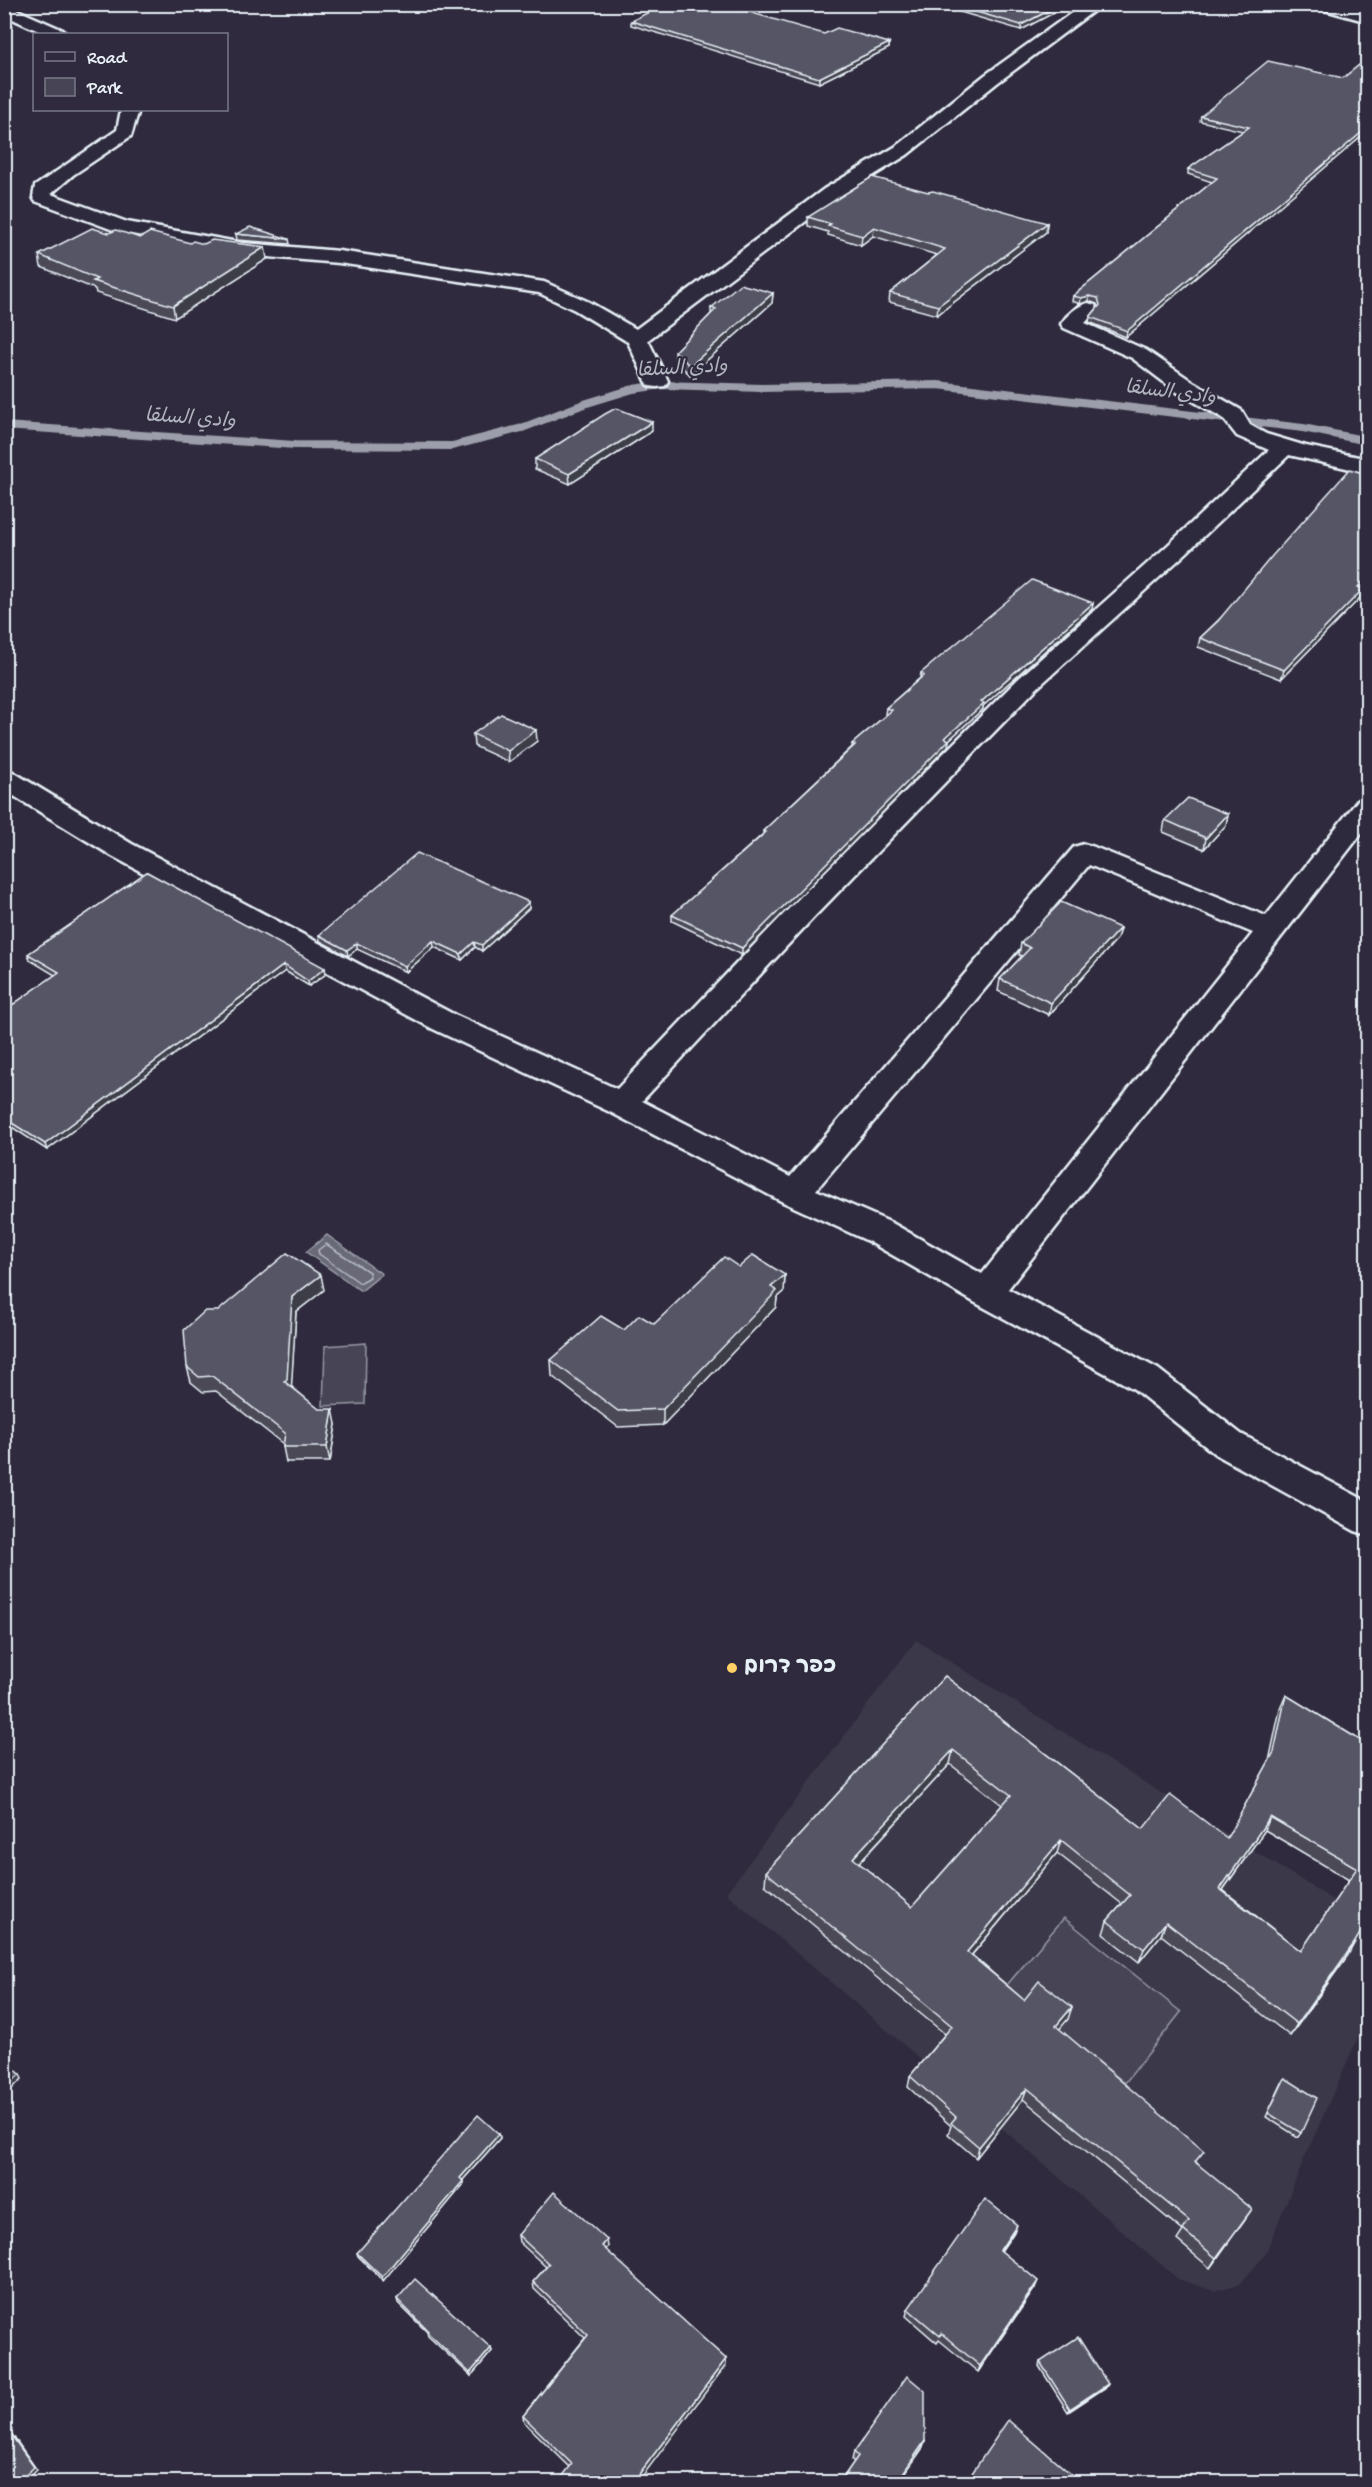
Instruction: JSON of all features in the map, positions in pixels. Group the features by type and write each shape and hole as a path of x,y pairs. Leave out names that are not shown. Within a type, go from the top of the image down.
{"street":[{"path":"637,338 823,199 901,151 991,79 1095,4"},
{"path":"1320,4 1368,17"},
{"path":"4,9 55,33"},
{"path":"130,111 125,132 66,171 42,190 42,197 123,228 243,249 339,257 544,288 582,306 637,338 657,381"},
{"path":"1088,309 1071,324 1139,354 1185,387 1233,415 1235,422 1246,433 1285,447 1368,466"},
{"path":"621,1104 804,910 1019,692 1176,550 1285,447"},
{"path":"4,778 122,850 444,1022 621,1104 794,1194 880,1232 986,1293 1146,1379 1228,1444 1368,1520"},
{"path":"986,1293 1368,806"},
{"path":"794,1194 1084,853 1271,929"}],"shaded area":[{"path":"916,1640 1367,1921 1367,2017 1305,2157 1265,2255 1240,2284 1214,2291 1178,2279 726,1893"}],"green space":[{"path":"366,1343 365,1404 323,1406 325,1346"},
{"path":"1064,1918 1181,2012 1125,2083 1006,1986"}],"water":[{"path":"327,1235 382,1274 361,1291 306,1252"}],"building":[{"path":"665,4 722,4 824,34 837,28 889,43 819,78 631,21"},
{"path":"949,4 1061,4 1021,25"},
{"path":"1368,58 1368,127 1127,331 1090,317 1100,305 1098,298 1073,296 1217,178 1188,169 1249,127 1201,116 1268,61 1343,78"},
{"path":"872,177 928,192 933,191 1047,223 938,306 890,293 945,249 874,227 862,236 828,226 831,224 808,217"},
{"path":"250,227 289,239 236,234"},
{"path":"92,228 109,233 116,230 140,238 150,232 190,243 193,241 204,244 212,240 265,247 173,306 93,281 97,279 39,255"},
{"path":"740,284 773,293 690,366 675,351 716,309 711,308"},
{"path":"616,408 652,422 569,474 535,459 605,414"},
{"path":"1350,469 1368,475 1368,576 1358,587 1363,589 1284,670 1200,638 1218,621 1272,556"},
{"path":"1032,580 1093,603 981,702 984,703 945,738 949,740 742,948 672,915 766,832 763,831 855,745 852,744 892,710 886,708 924,675 921,673"},
{"path":"501,714 536,730 508,751 473,734"},
{"path":"1188,798 1228,814 1206,838 1165,820"},
{"path":"417,853 529,902 482,945 474,942 461,954 433,941 405,966 357,943 347,950 319,935"},
{"path":"147,872 325,968 308,981 284,965 45,1144 4,1118 4,1011 59,972 28,954"},
{"path":"1061,902 1120,928 1051,1003 1000,979 1030,948 1021,943"},
{"path":"287,1253 321,1275 292,1297 287,1379 284,1381 319,1409 333,1409 327,1447 283,1447 285,1433 212,1376 199,1377 187,1367 184,1330 205,1311 218,1311"},
{"path":"753,1255 785,1275 771,1287 777,1291 663,1409 618,1411 551,1360 601,1316 624,1330 639,1315 654,1324 724,1257 739,1267"},
{"path":"945,1676 1143,1829 1170,1795 1227,1838 1274,1752 1286,1695 1368,1745 1368,1920 1297,2024 1166,1922 1144,1949 1107,1921 1130,1895 1061,1840 967,1952 1024,2000 1039,1981 1072,2007 1056,2026 1204,2151 1195,2162 1252,2209 1216,2258 1183,2230 1189,2221 1027,2088 979,2147 951,2123 956,2117 910,2076 952,2026 766,1872","holes":["953,1750 1011,1795 912,1907 853,1858","1270,1817 1357,1868 1301,1951 1220,1889"]},
{"path":"4,2059 20,2074 4,2089"},
{"path":"1285,2078 1317,2098 1301,2133 1268,2113"},
{"path":"478,2115 499,2134 460,2178 463,2181 382,2277 357,2253"},
{"path":"554,2192 607,2240 602,2246 726,2359 633,2482 558,2482 572,2464 523,2416 588,2335 533,2282 549,2264 518,2235"},
{"path":"985,2199 1017,2225 1000,2250 1038,2281 980,2366 908,2309"},
{"path":"415,2279 491,2348 470,2373 427,2332 397,2299"},
{"path":"1078,2337 1108,2384 1070,2409 1040,2362"},
{"path":"907,2376 925,2391 925,2441 897,2482 840,2482 858,2456 854,2452"},
{"path":"1008,2420 1080,2482 966,2482"},
{"path":"4,2425 34,2467 19,2482 4,2482"}],"waterway":[{"name":"وادي السلقا","path":"4,426 295,445 452,446 522,428 584,404 633,389 662,385 762,388 938,385 1303,428 1368,441"}],"place":[{"name":"כפר דרום","path":"732,1668"}]}
